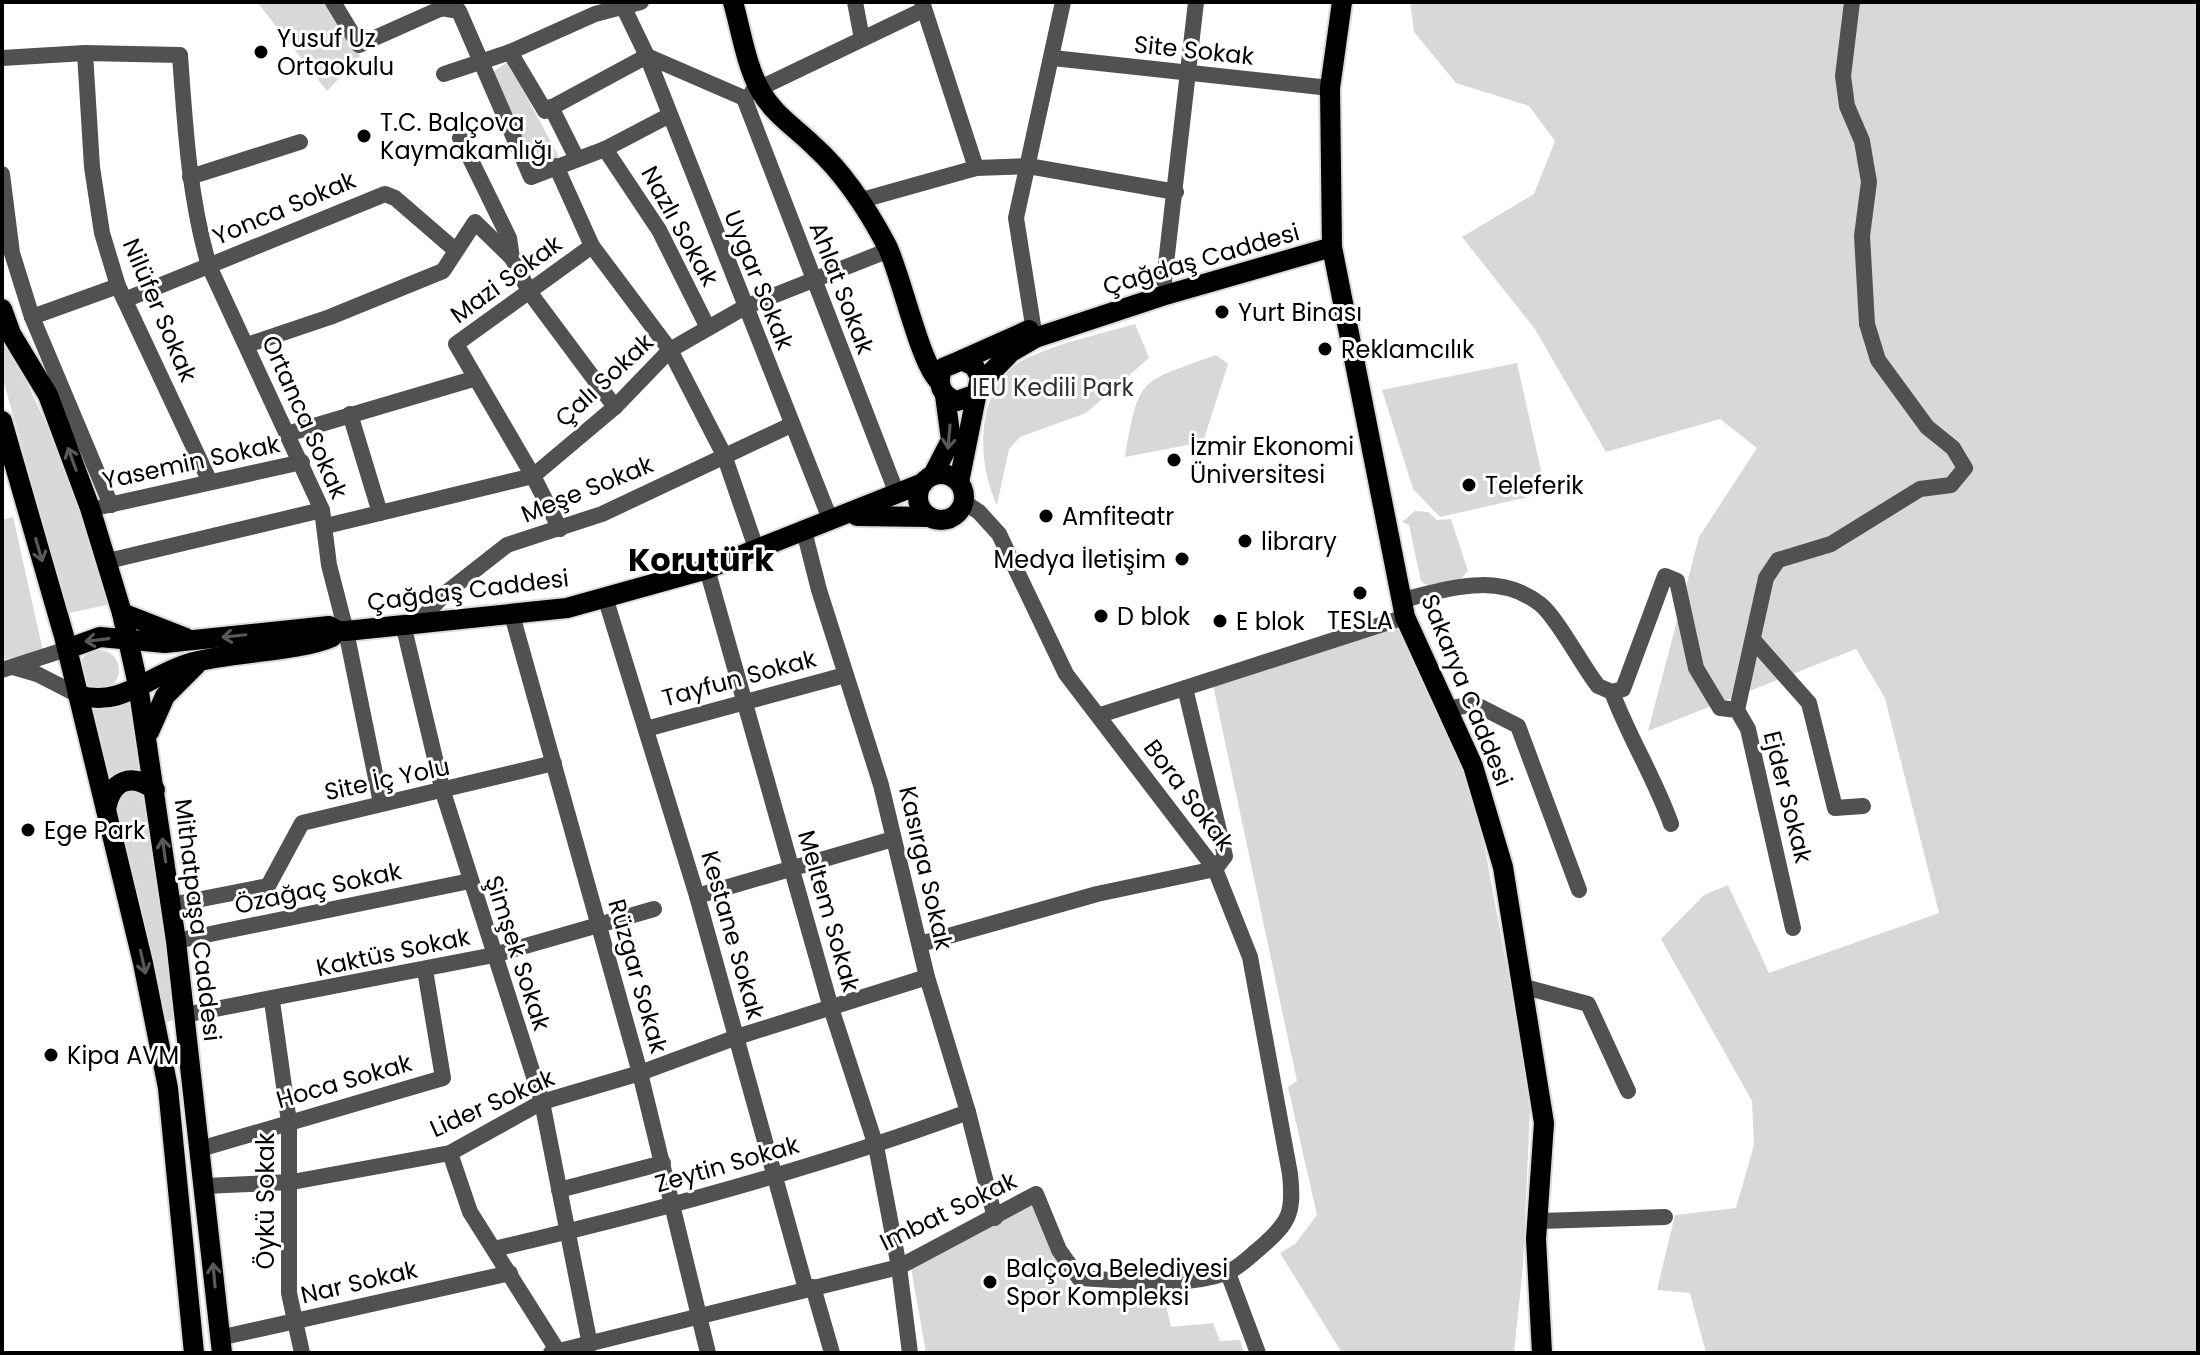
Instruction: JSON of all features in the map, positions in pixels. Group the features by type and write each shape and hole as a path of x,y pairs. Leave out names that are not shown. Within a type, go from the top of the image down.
{"main road":[{"path":"733,2 751,93 817,148 862,200 889,250 921,342 949,375 957,401 977,389"},
{"name":"Sakarya Caddesi","path":"1342,2 1330,88 1332,247 1404,608 1473,766 1503,867 1544,1123 1540,1221 1536,1239 1542,1353"},
{"name":"Çağdaş Caddesi","path":"949,375 1034,333 1085,321 1332,247"},
{"path":"2,309 11,334 48,395 90,508 108,561 138,685 108,700 78,695"},
{"name":"Çağdaş Caddesi","path":"977,389 1011,352 1034,333"},
{"path":"974,366 977,389 961,492 950,518 930,517 920,505 928,479 951,440 949,375 974,366"},
{"path":"2,421 67,649 141,953 168,1088 194,1353"},
{"path":"928,479 947,474 961,492"},
{"name":"Çağdaş Caddesi","path":"128,640 198,650 331,639 342,631 567,608 707,569 928,479"},
{"name":"Çağdaş Caddesi","path":"830,519 899,514 930,517"},
{"path":"122,613 198,650 165,696 147,736"},
{"path":"67,649 100,637 128,640"},
{"name":"Çağdaş Caddesi","path":"138,685 198,650"},
{"name":"Mithatpaşa Caddesi","path":"138,685 176,941 221,1346"},
{"path":"106,810 111,792 121,782 135,779 155,790"},
{"name":"Sakarya Caddesi","path":"1527,1353 1537,1302"}],"street":[{"path":"333,2 359,45 445,4 459,11 531,177 605,149 668,116"},
{"path":"444,74 510,52 595,14 641,2"},
{"path":"855,2 862,39"},
{"path":"1034,333 1016,218 1063,2"},
{"path":"1164,281 1196,2"},
{"path":"1737,710 1755,642 1766,578 1778,560 1831,544 1920,489 1951,485 1965,468 1953,448 1927,427 1885,370 1867,324 1862,236 1869,182 1862,141 1847,106 1843,76 1852,2"},
{"name":"Uygar Sokak","path":"622,5 647,56 668,116 830,519"},
{"path":"510,52 545,111 647,56 751,93 922,6 976,168"},
{"path":"2,58 85,53"},
{"name":"Ortanca Sokak","path":"85,53 180,55 190,177 209,266 302,462 324,518 329,565 342,631 381,803"},
{"name":"Nilüfer Sokak","path":"85,53 92,167 102,233 122,293 210,482"},
{"name":"Site Sokak","path":"1053,58 1330,88"},
{"name":"Ahlat Sokak","path":"751,93 752,124 897,494"},
{"path":"551,107 577,159"},
{"path":"752,124 774,112"},
{"path":"460,138 509,238 512,258"},
{"path":"190,177 300,142"},
{"name":"Nazlı Sokak","path":"605,149 635,189 659,230 708,328"},
{"path":"556,166 592,246 670,350 724,455 757,551"},
{"path":"862,200 976,168 1028,166 1176,192"},
{"path":"2,174 12,253 32,317 111,505"},
{"name":"Yonca Sokak","path":"209,266 385,194 395,198 454,249"},
{"path":"247,345 330,317 443,271 454,259 454,249 475,222 512,258 530,293 615,407"},
{"name":"Mazi Sokak","path":"560,529 533,476 473,379 456,344 592,246"},
{"name":"Çalı Sokak","path":"533,476 615,407 670,350 745,307 889,250"},
{"path":"32,317 209,266"},
{"path":"287,434 473,379"},
{"path":"350,414 380,513"},
{"name":"Meşe Sokak","path":"410,623 507,545 602,514 791,425"},
{"name":"Yasemin Sokak","path":"90,508 302,462"},
{"path":"108,561 324,518 380,513 533,476"},
{"name":"Bora Sokak","path":"961,492 999,534 1066,674 1215,869 1250,957 1292,1209 1286,1224 1228,1273"},
{"name":"Kasırga Sokak","path":"804,531 845,675 881,785 927,977 968,1112 995,1218"},
{"name":"Meltem Sokak","path":"707,569 831,1008 876,1146 899,1267 910,1353"},
{"name":"Ejder Sokak","path":"1612,692 1623,689 1665,576 1677,581 1696,668 1720,708 1737,710 1748,729 1767,801 1793,928"},
{"path":"1100,715 1185,688 1462,585 1504,585 1541,605 1598,686 1612,692 1628,734 1658,786 1671,824"},
{"name":"Kestane Sokak","path":"605,597 832,1353"},
{"name":"Rüzgar Sokak","path":"512,615 640,1073 708,1353"},
{"name":"Şimşek Sokak","path":"410,623 443,792 542,1102 590,1345"},
{"path":"1755,642 1809,703 1835,808 1863,806"},
{"path":"8,668 67,649"},
{"path":"8,668 37,674 78,695"},
{"name":"Tayfun Sokak","path":"646,729 845,675"},
{"path":"920,944 1097,894 1215,869 1225,856 1185,688"},
{"path":"1447,709 1475,704 1518,726 1579,890"},
{"name":"Site İç Yolu","path":"171,905 268,886 302,823 381,803 443,792 554,763"},
{"path":"697,896 893,839"},
{"name":"Özağaç Sokak","path":"176,941 470,881"},
{"name":"Kaktüs Sokak","path":"184,1015 272,1001 494,955 654,909"},
{"name":"Hoca Sokak","path":"200,1149 443,1078 425,970"},
{"name":"Lider Sokak","path":"204,1186 292,1182 450,1153 542,1102 640,1073 737,1037 927,977"},
{"path":"1521,986 1588,1004 1628,1091"},
{"name":"Öykü Sokak","path":"272,1001 289,1122 292,1182 289,1293 302,1353"},
{"name":"Zeytin Sokak","path":"494,1249 777,1175 876,1146 968,1112"},
{"path":"450,1153 470,1212 556,1352"},
{"path":"559,1190 663,1163"},
{"name":"Imbat Sokak","path":"556,1352 899,1267 1036,1194 1059,1250 1079,1278 1176,1281 1228,1273"},
{"path":"1540,1221 1665,1217"},
{"name":"Nar Sokak","path":"221,1346 294,1321 510,1273"},
{"path":"1228,1273 1258,1353"}],"green space":[{"path":"257,2 325,2 360,56 327,91"},
{"path":"1410,2 2198,2 2198,1353 1706,1353 1690,1293 1657,1290 1675,1215 1736,1208 1754,1145 1752,1101 1661,939 1704,895 1728,885 1769,973 1939,913 1885,698 1856,649 1648,731 1699,537 1757,448 1720,419 1606,452 1535,329 1462,237 1534,194 1555,141 1529,106 1456,83 1414,32"},
{"path":"508,62 559,157 537,165 527,146 521,148 488,75"},
{"name":"IEU Kedili Park","path":"1135,324 1149,358 1086,413 1020,437 1009,449 997,505 985,466 983,445 984,423 998,384 1011,369 1029,357"},
{"path":"2,331 45,421 96,550 111,604 69,613 2,376"},
{"path":"1216,355 1228,364 1203,442 1125,457 1134,410 1147,385 1172,371"},
{"path":"1517,363 1546,493 1440,517 1413,489 1382,390"},
{"path":"1415,511 1428,512 1437,520 1451,519 1468,571 1460,580 1430,587 1421,581 1409,525 1402,522"},
{"path":"13,517 43,651 2,660 2,520"},
{"path":"1402,625 1476,800 1516,1017 1530,1110 1523,1265 1514,1353 1342,1353 1280,1253 1295,1244 1317,1215 1288,1087 1297,1081 1213,685"},
{"path":"99,650 113,656 119,670 113,684 99,690 85,684 79,670 85,656"},
{"path":"128,698 148,775 108,783 87,707 101,708"},
{"path":"118,790 144,791 164,911 174,1020 166,1022 114,808"},
{"name":"Balçova Belediyesi Spor Kompleksi","path":"1036,1198 1072,1298 1164,1296 1171,1327 1213,1323 1220,1341 1240,1340 1244,1353 926,1353 911,1268"}],"place":[{"name":"Yusuf Uz Ortaokulu","path":"261,52"},
{"name":"T.C. Balçova Kaymakamlığı","path":"364,136"},
{"name":"Yurt Binası","path":"1222,312"},
{"name":"Reklamcılık","path":"1325,349"},
{"name":"İzmir Ekonomi Üniversitesi","path":"1174,460"},
{"name":"Teleferik","path":"1469,485"},
{"name":"Amfiteatr","path":"1046,516"},
{"name":"library","path":"1245,541"},
{"name":"Medya İletişim","path":"1182,559"},
{"name":"TESLA","path":"1360,593"},
{"name":"D blok","path":"1101,616"},
{"name":"E blok","path":"1220,621"},
{"name":"Ege Park","path":"28,830"},
{"name":"Kipa AVM","path":"51,1055"},
{"name":"Balçova Belediyesi Spor Kompleksi","path":"990,1282"}],"district":[{"name":"Korutürk","path":"701,559"}]}
